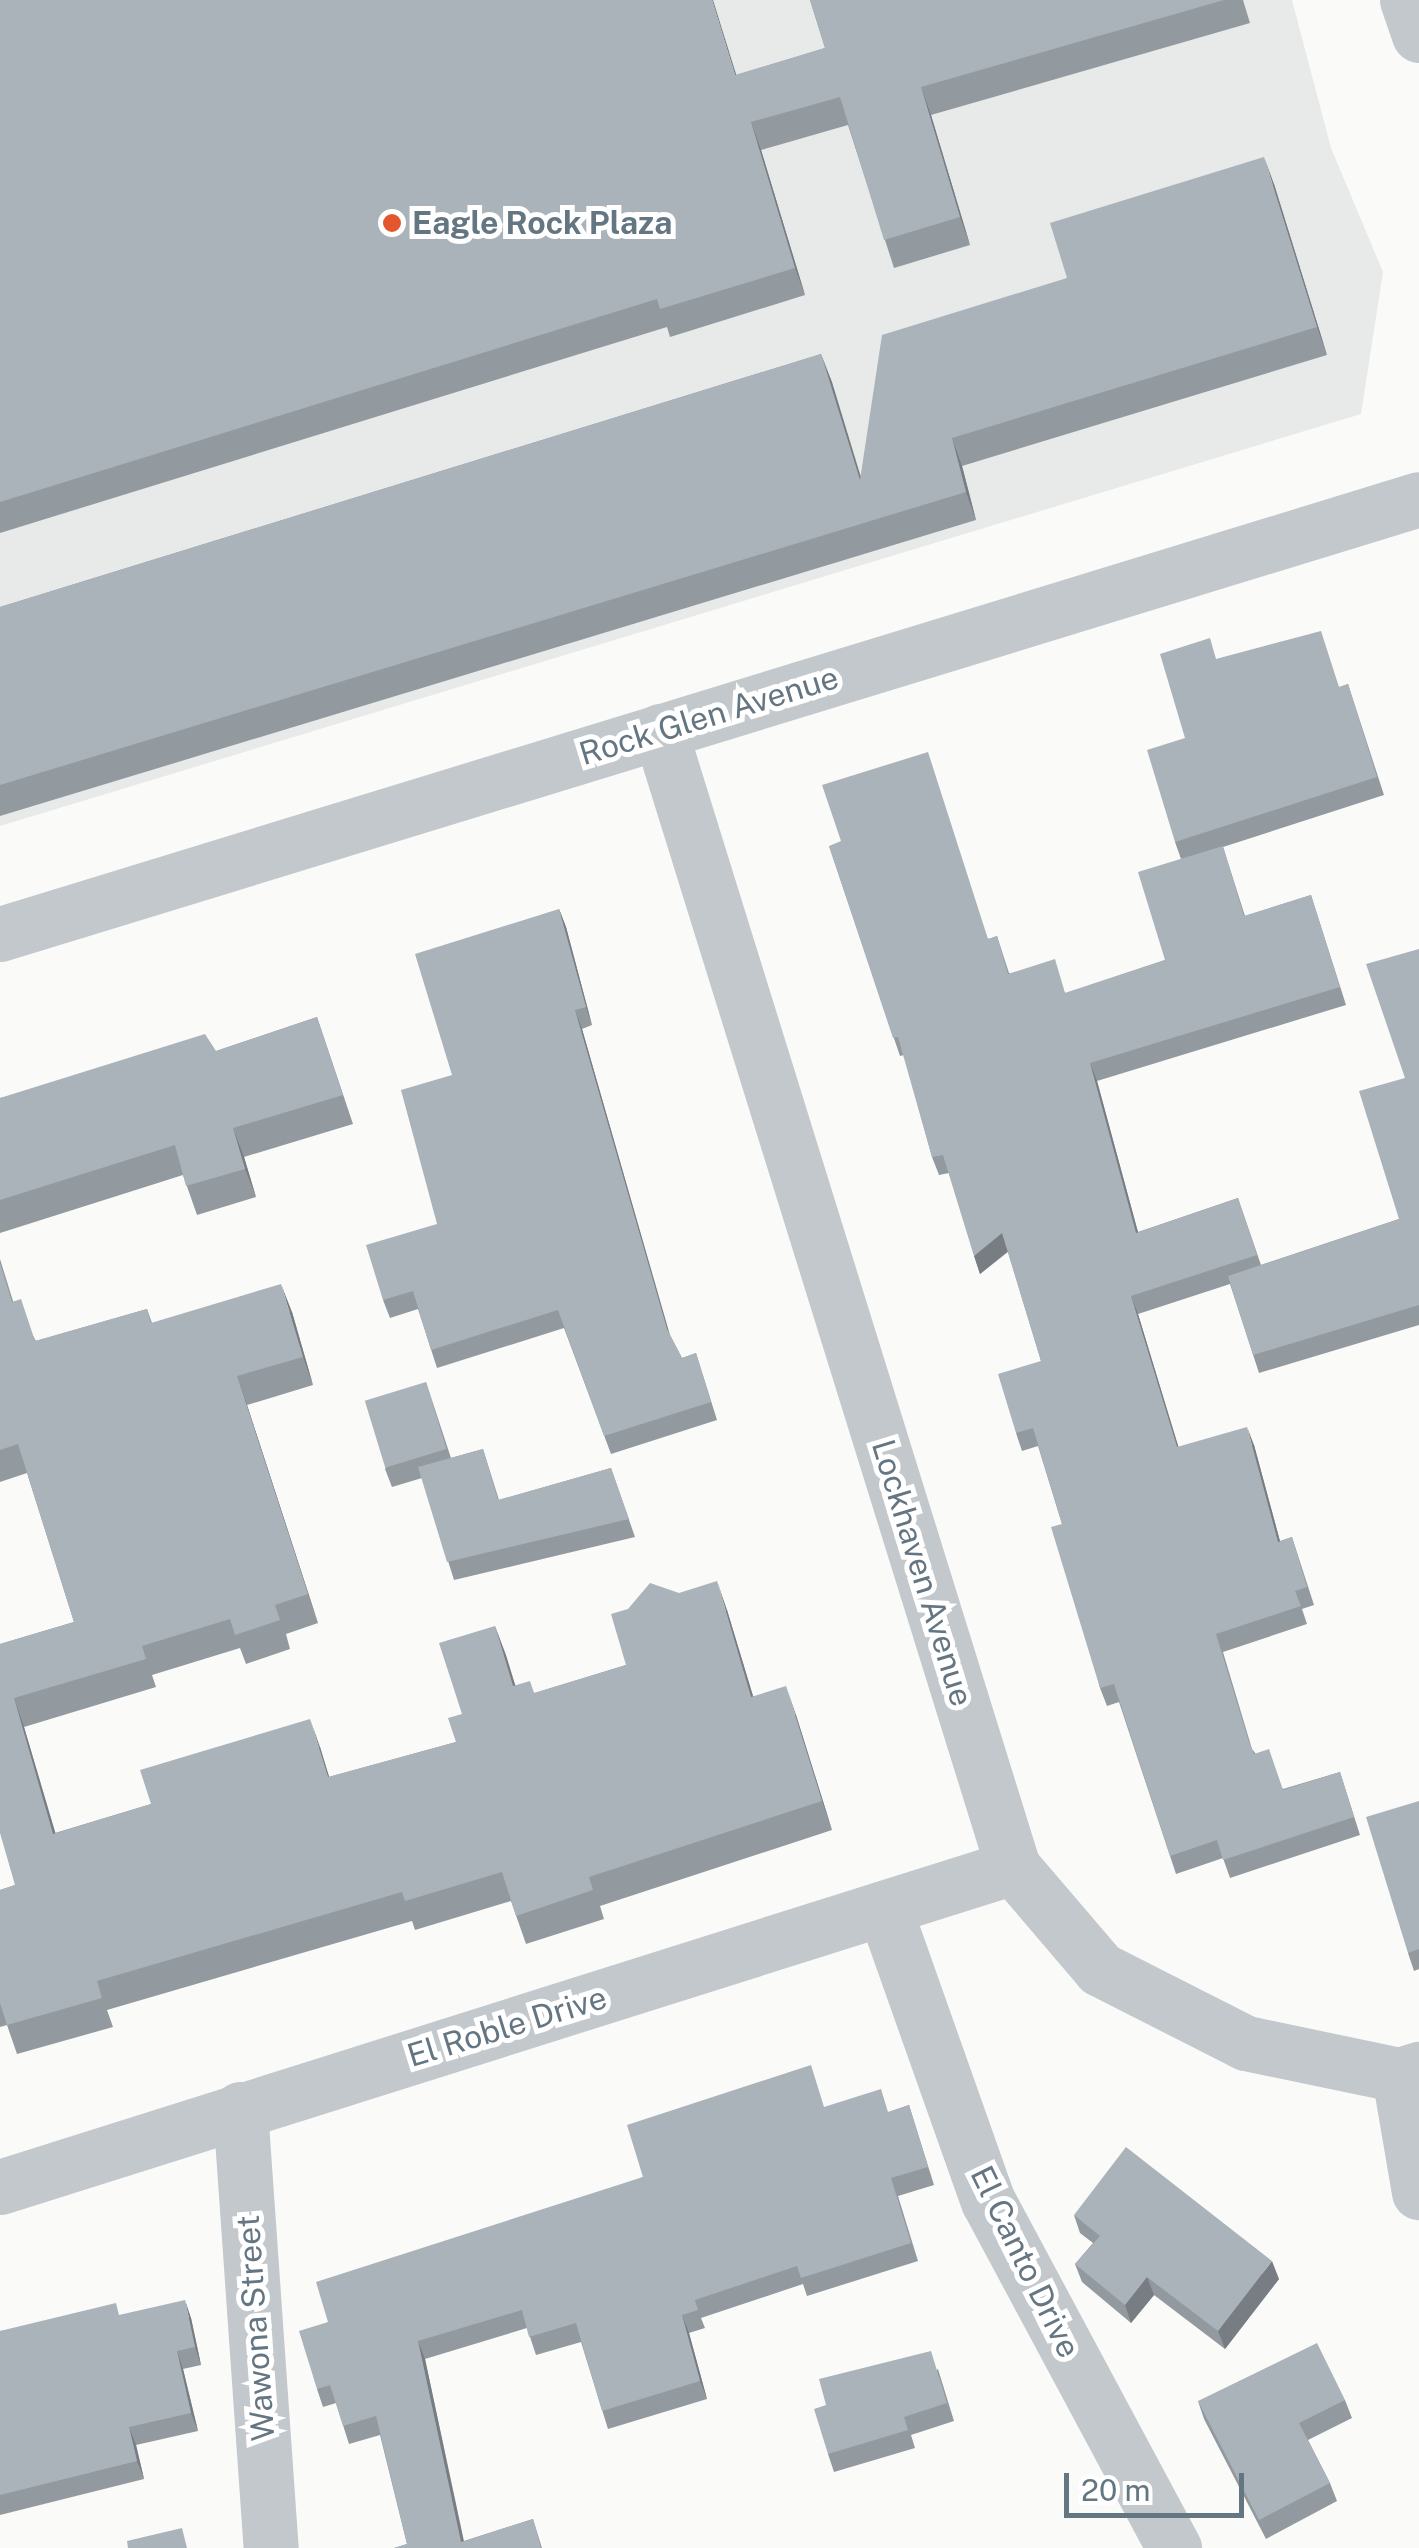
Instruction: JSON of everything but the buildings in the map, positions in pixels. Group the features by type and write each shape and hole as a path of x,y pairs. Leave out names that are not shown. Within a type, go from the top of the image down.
{"street":[{"name":"Rock Glen Avenue","path":"0,934 1419,499"},
{"name":"Lockhaven Avenue","path":"660,731 1014,1867 1100,1970 1246,2043 1409,2072 1419,2192"},
{"name":"El Roble Drive","path":"0,2187 1014,1867"},
{"name":"El Canto Drive","path":"884,1908 988,2201 1174,2548"},
{"name":"Wawona Street","path":"240,2109 271,2548"}],"shaded area":[{"path":"0,0 1292,0 1331,148 1383,272 1361,414 0,826"}],"place":[{"name":"Eagle Rock Plaza","path":"392,223"}]}
